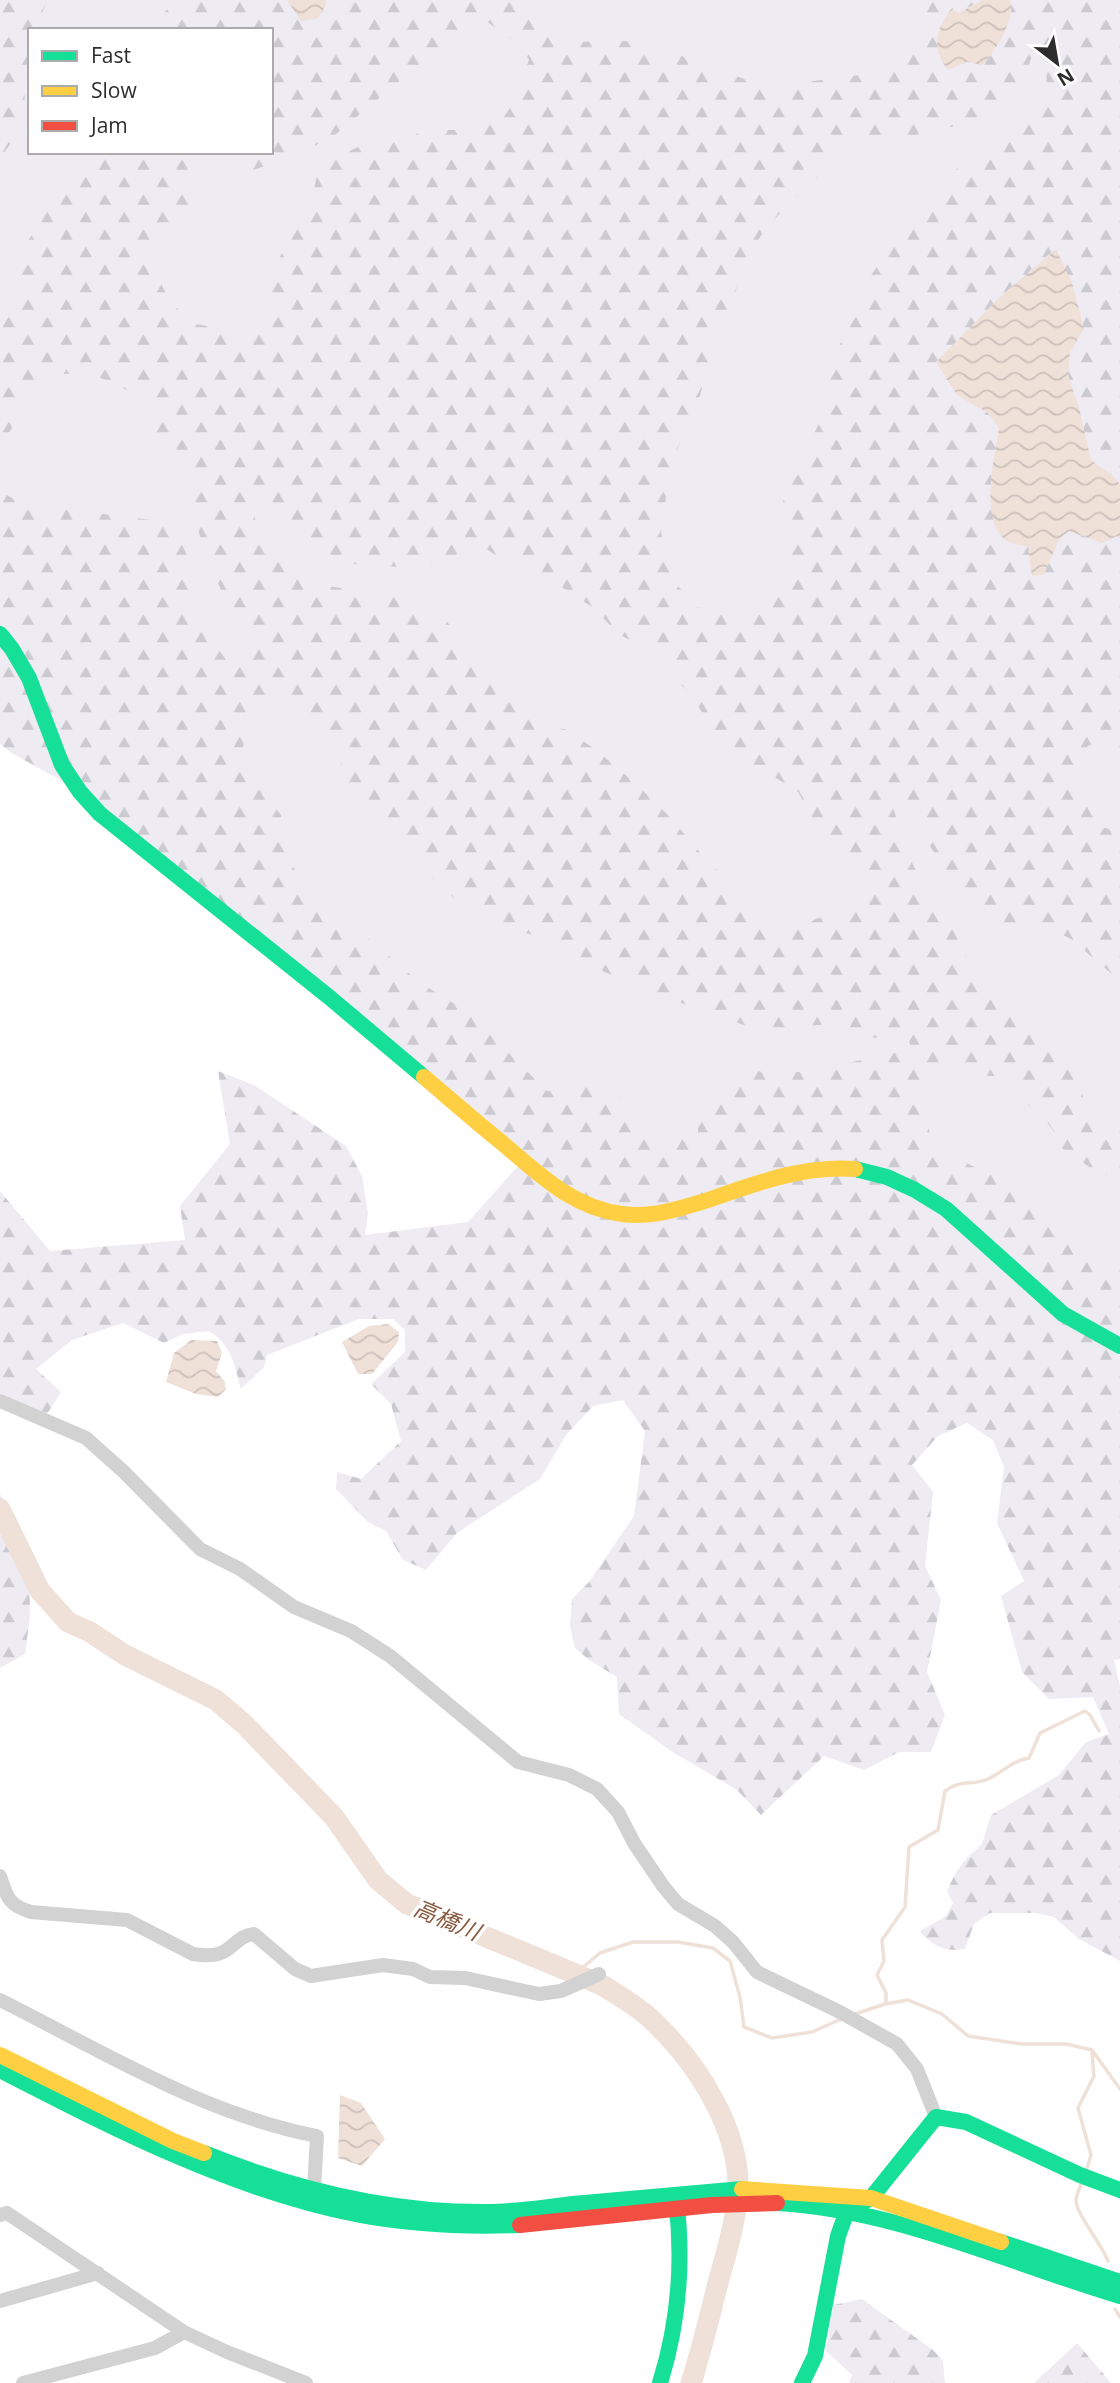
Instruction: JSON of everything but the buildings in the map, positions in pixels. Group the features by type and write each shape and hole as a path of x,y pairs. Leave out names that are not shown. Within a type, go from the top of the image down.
{"street":[{"path":"0,634 29,678 62,765 80,792 100,814 329,998 559,1191 610,1212 628,1215 651,1214 684,1208 782,1174 814,1167 845,1167 869,1172 907,1185 928,1196 1063,1314 1120,1346"},
{"path":"0,1401 86,1438 124,1472 200,1549 240,1569 293,1607 351,1632 390,1656 518,1762 569,1775 597,1789 618,1812 655,1875 678,1904 715,1926 733,1942 757,1972 840,2012 897,2044 917,2069 936,2118"},
{"path":"0,1876 8,1900 19,1909 127,1920 193,1954 205,1956 230,1950 246,1935 254,1934 295,1969 311,1976 383,1965 412,1969 430,1976 465,1978 539,1994 561,1991 598,1974"},
{"path":"0,2000 204,2102 282,2129 317,2136 314,2189"},
{"path":"0,2055 173,2141 240,2168 314,2189 382,2204 430,2210 490,2212 747,2196 871,2198 1120,2282"},
{"path":"0,2070 163,2152 223,2177 310,2204 371,2217 430,2224 554,2224 676,2202"},
{"path":"936,2118 966,2122 1085,2177 1120,2190"},
{"path":"802,2383 815,2356 838,2236 846,2211 871,2198 936,2118"},
{"path":"747,2196 888,2218 1120,2296"},
{"path":"660,2383 671,2351 680,2300 681,2255 676,2202"},
{"path":"0,2215 7,2213 184,2332 306,2383"},
{"path":"0,2301 97,2273"},
{"path":"23,2383 155,2348 184,2332"}],"green space":[{"path":"0,0 1120,0 1120,1339 566,1188 0,533"},
{"path":"0,0 47,0 37,28 28,28 24,107 17,135 0,158"},
{"path":"175,0 287,0 301,21 325,7 326,0 500,0 541,10 541,23 566,42 632,41 755,83 774,86 868,74 907,59 923,45 927,5 932,0 982,0 939,24 938,50 948,70 967,62 982,65 1007,25 1010,0 1120,0 1120,484 1091,460 1068,375 1070,353 1084,328 1055,249 1000,297 936,362 957,395 988,413 999,428 989,496 1006,541 1028,547 1044,574 1060,538 1070,531 1102,543 1117,536 1120,538 1120,749 1097,744 1089,746 1080,758 1079,777 1082,803 1089,807 1099,827 1120,831 1120,981 1071,939 1032,920 1005,934 965,897 929,845 919,813 902,795 887,791 913,865 931,897 946,913 975,977 1031,1034 1065,1056 1081,1077 1083,1100 1094,1113 1120,1129 1120,1180 1097,1172 1064,1150 1056,1142 1054,1132 1044,1118 1026,1103 1021,1091 1007,1076 988,1076 959,1061 929,1087 926,1094 931,1142 981,1170 1002,1175 1011,1174 1033,1215 1069,1228 1096,1252 1120,1267 1120,1659 1114,1660 1120,1686 1120,1961 1079,1939 1054,1917 1035,1913 990,1913 974,1924 965,1949 959,1950 939,1947 920,1931 946,1916 953,1903 947,1891 966,1859 982,1844 991,1815 1059,1775 1086,1742 1109,1734 1093,1697 1049,1699 1022,1672 1001,1596 1024,1581 997,1523 1004,1467 993,1440 967,1423 938,1436 912,1465 933,1492 925,1566 941,1600 927,1672 945,1715 931,1752 899,1752 864,1770 824,1756 761,1815 737,1790 671,1751 619,1714 617,1677 575,1648 570,1626 572,1599 589,1582 634,1516 645,1431 623,1400 593,1406 566,1435 540,1479 457,1533 426,1570 403,1560 386,1531 368,1522 336,1489 337,1472 361,1479 401,1441 391,1404 371,1384 405,1352 405,1330 393,1319 359,1319 267,1355 264,1367 241,1389 227,1349 209,1331 183,1334 164,1343 123,1323 72,1340 36,1369 61,1392 47,1414 6,1396 0,1396 0,1191 50,1251 185,1240 180,1206 230,1144 218,1071 254,1085 346,1146 362,1176 368,1213 365,1235 468,1222 518,1166 59,779 0,744 0,491 38,506 160,521 178,536 197,577 188,596 191,612 227,661 251,645 239,631 210,565 199,533 197,517 189,499 188,482 152,430 157,413 146,404 110,381 97,377 69,374 48,378 33,385 22,414 0,444 0,316 13,301 19,277 14,270 28,241 59,191 75,177 81,154 203,154 187,175 195,200 150,264 172,304 196,324 228,330 246,339 273,331 267,293 275,265 310,206 317,176 335,158 360,146 397,142 427,130 475,130 501,121 510,108 529,60 521,46 486,21 461,40 420,64 336,134 304,152 248,172 233,154 273,154 273,28 152,28","holes":["1038,52 1048,55 1041,111 964,161 903,230 869,278 846,327 837,354 823,367 835,389 785,491 781,516 791,550 785,576 763,597 740,612 694,607 670,575 661,532 671,462 696,410 712,351 752,249 788,204 831,165 854,138 909,136 972,120 988,112 1010,93 1023,78 1034,55","255,485 278,507 286,529 304,552 352,564 417,568 475,548 485,548 497,556 511,554 594,608 618,634 650,650 687,691 736,760 768,773 798,792 823,836 854,870 864,891 849,913 818,918 773,936 739,892 635,783 595,749 565,729 549,728 512,704 479,672 473,656 445,619 407,596 381,595 317,584 288,558 257,524 246,495 248,486","278,698 292,705 326,738 338,757 352,792 387,840 395,842 457,901 495,928 541,936 559,953 675,1001 770,1034 805,1026 831,1024 848,1035 871,1038 900,1036 910,1043 908,1052 890,1053 823,1069 781,1074 741,1069 728,1089 698,1106 698,1132 650,1139 610,1084 547,1091 466,1011 419,982 303,882 288,859 281,815 248,772 242,756 245,733 251,722"]},
{"path":"0,1494 29,1548 30,1616 25,1654 0,1668"},
{"path":"862,2299 933,2350 943,2361 945,2383 849,2383 852,2375 826,2351 833,2305"},
{"path":"1077,2343 1111,2383 1034,2383"}],"water":[{"path":"287,0 326,0 318,18 301,21"},
{"path":"982,0 1010,0 1010,16 1003,35 982,65 967,62 948,70 939,54 938,39 942,23 952,8 959,13"},
{"path":"1056,249 1072,283 1084,328 1070,353 1068,375 1091,460 1120,484 1120,538 1117,536 1102,543 1069,531 1060,538 1044,574 1032,576 1028,547 1007,541 998,532 993,519 992,471 999,428 988,413 957,395 936,362 1000,297"},
{"path":"388,1324 399,1332 398,1342 372,1374 358,1374 342,1342 369,1326"},
{"path":"191,1340 217,1341 222,1353 216,1371 225,1382 226,1389 218,1397 196,1394 166,1382 174,1353"},
{"path":"340,2095 361,2103 385,2139 362,2166 338,2158"}],"waterway":[{"name":"高橋川","path":"0,1509 40,1591 68,1622 90,1632 125,1655 216,1700 245,1725 334,1817 378,1880 407,1904 602,1985 652,2020 688,2060 702,2080 724,2123 737,2168 738,2190 731,2235 691,2383"},
{"path":"886,2003 886,1993 877,1975 884,1961 882,1940 905,1907 909,1847 938,1830 945,1791 956,1785 988,1779 1029,1758 1040,1733 1085,1711 1099,1731"},
{"path":"576,1973 600,1953 633,1942 678,1942 713,1948 730,1961 740,1997 744,2027 772,2038 812,2032 841,2019"},
{"path":"855,2014 908,2000 942,2014 968,2036 1022,2044 1066,2044 1092,2050 1120,2089"},
{"path":"1086,2172 1091,2155 1078,2108 1094,2076 1092,2053"},
{"path":"1082,2182 1076,2199 1077,2205 1108,2261"},
{"path":"1115,2309 1120,2317"}],"traffic: fast":[{"path":"0,634 29,678 62,765 80,792 100,814 329,997 424,1077"},
{"path":"855,1169 887,1177 946,1209 1063,1314 1120,1346"},
{"path":"0,2070 175,2155 220,2174 312,2204 360,2215 420,2223 520,2225"},
{"path":"802,2383 815,2356 838,2236 847,2211 871,2198 936,2117 966,2122 1080,2175 1120,2190"},
{"path":"204,2153 307,2188 379,2203 452,2211 509,2211 742,2189"},
{"path":"660,2383 676,2315 680,2246 676,2199"},
{"path":"777,2203 822,2208 909,2227 1120,2296"},
{"path":"1001,2242 1120,2282"}],"traffic: slow":[{"path":"424,1077 542,1177 587,1205 622,1214 654,1214 685,1207 760,1182 797,1173 855,1169"},
{"path":"0,2055 173,2141 204,2153"},
{"path":"742,2189 871,2198 1001,2242"}],"traffic: jam":[{"path":"520,2225 712,2205 777,2203"}]}
